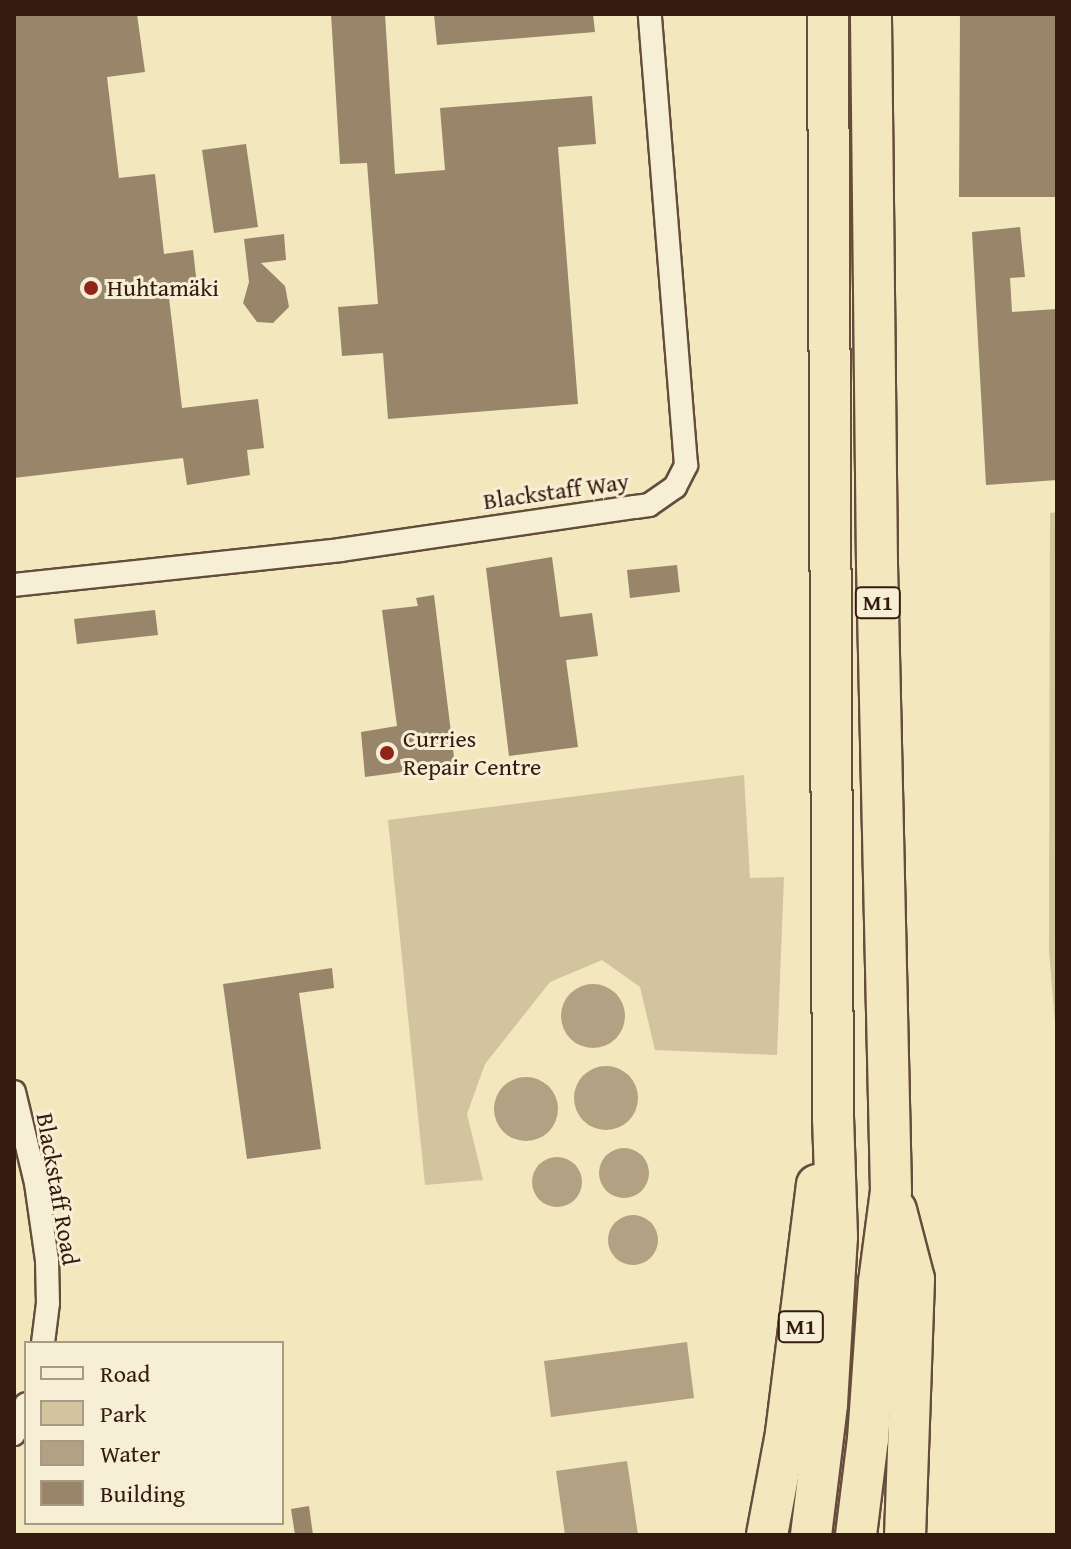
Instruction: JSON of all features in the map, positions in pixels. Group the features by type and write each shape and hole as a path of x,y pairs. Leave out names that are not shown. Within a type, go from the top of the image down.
{"highway":[{"name":"M1","path":"811,1535 827,1404 837,1237 833,1119 828,14"},
{"name":"M1","path":"856,1535 868,1439 879,1282 891,1191 877,564 871,14"},
{"name":"M1","path":"767,1535 788,1418 812,1207 833,1119"},
{"name":"M1","path":"891,1191 914,1279 905,1535"}],"street":[{"name":"Blackstaff Way","path":"14,585 329,552 649,505 675,487 686,465 650,14"},
{"name":"Blackstaff Road","path":"14,1092 36,1183 47,1260 48,1303 43,1341"},
{"path":"14,1434 24,1409"}],"green space":[{"path":"1057,512 1057,1045 1049,951 1050,513"},
{"path":"744,775 750,878 784,877 777,1055 655,1050 640,987 602,960 550,982 485,1064 467,1114 483,1180 425,1185 388,820"}],"water":[{"path":"593,984 611,990 619,998 625,1016 619,1034 611,1042 593,1048 575,1042 567,1034 561,1016 567,998 575,990"},
{"path":"606,1066 629,1075 638,1098 629,1121 606,1130 583,1121 574,1098 583,1075"},
{"path":"526,1077 549,1086 558,1109 549,1132 526,1141 503,1132 494,1109 503,1086"},
{"path":"624,1148 642,1155 649,1173 642,1191 624,1198 606,1191 599,1173 606,1155"},
{"path":"557,1157 575,1164 582,1182 575,1200 557,1207 539,1200 532,1182 539,1164"},
{"path":"633,1215 651,1222 658,1240 651,1258 633,1265 615,1258 608,1240 615,1222"},
{"path":"687,1342 694,1398 551,1417 544,1361"},
{"path":"627,1461 638,1535 565,1535 556,1471"}],"building":[{"name":"Huhtamäki","path":"14,14 137,14 145,72 107,77 119,178 155,174 164,254 193,250 197,285 168,289 182,408 258,399 264,448 247,450 250,475 187,485 183,458 14,478"},
{"path":"331,14 385,14 395,174 445,170 440,108 592,96 596,144 558,147 578,404 388,419 383,353 342,356 338,307 378,304 367,163 340,164"},
{"path":"434,14 593,14 595,32 437,45"},
{"path":"960,14 1057,14 1057,197 959,197"},
{"path":"246,144 258,227 214,233 202,150"},
{"path":"1020,227 1025,277 1010,278 1012,312 1057,309 1057,480 986,485 972,232"},
{"path":"284,234 286,260 261,263 285,286 289,307 273,323 257,322 243,303 249,282 244,239"},
{"path":"552,557 560,617 592,613 598,656 566,660 578,747 509,756 486,568"},
{"path":"677,565 680,592 630,598 627,570"},
{"path":"434,595 455,765 365,777 361,732 397,726 382,610 418,606 416,598"},
{"path":"155,610 158,635 77,644 74,619"},
{"path":"332,968 334,988 299,993 321,1149 247,1159 223,984"},
{"path":"309,1506 313,1535 295,1535 291,1509"}],"place":[{"name":"Huhtamäki","path":"91,288"},
{"name":"Curries Repair Centre","path":"387,753"}]}
